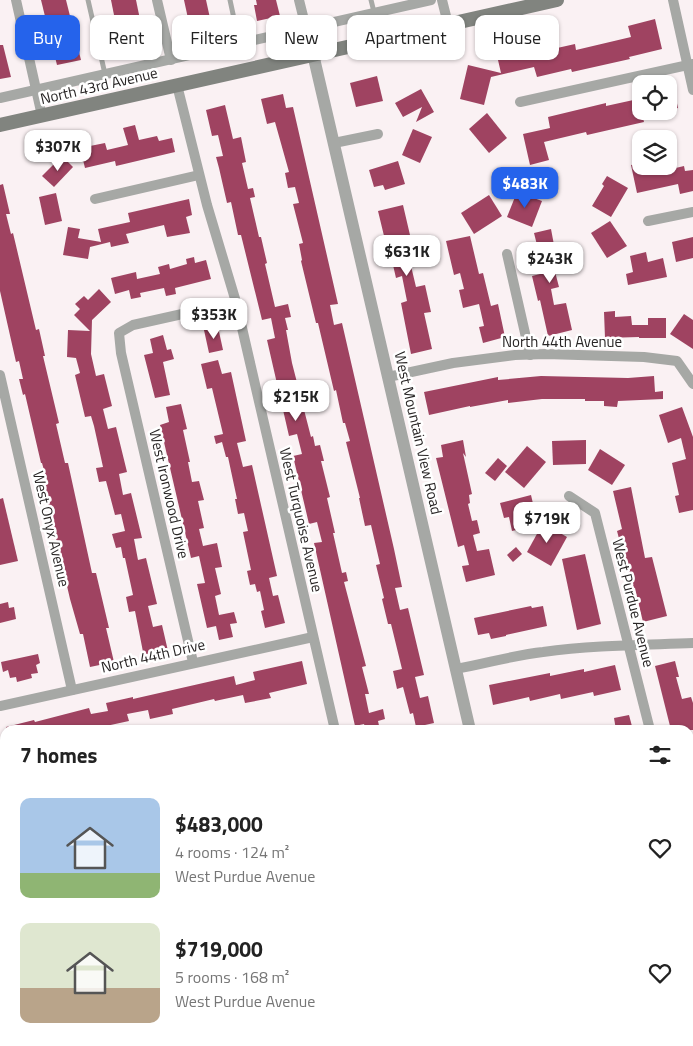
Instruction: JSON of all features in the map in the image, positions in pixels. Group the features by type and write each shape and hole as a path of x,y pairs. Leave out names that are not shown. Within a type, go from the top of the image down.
{"main road":[{"name":"North 43rd Avenue","path":"465,20 557,0"},
{"name":"North 43rd Avenue","path":"0,125 286,60"}],"street":[{"path":"16,0 42,116"},
{"path":"157,0 171,60"},
{"path":"299,0 303,15"},
{"name":"North 43rd Avenue","path":"337,21 431,0"},
{"path":"442,0 446,15"},
{"path":"672,0 690,65 693,90"},
{"name":"North 43rd Avenue","path":"0,98 171,60"},
{"name":"West Mountain View Road","path":"314,60 469,725"},
{"path":"520,102 690,65"},
{"name":"West Turquoise Avenue","path":"177,84 199,175 236,302 334,725"},
{"path":"334,144 378,134"},
{"path":"95,199 199,175"},
{"path":"648,221 693,212"},
{"path":"506,254 530,355"},
{"name":"West Ironwood Drive","path":"193,662 121,353 119,333 133,325 236,302"},
{"name":"North 44th Avenue","path":"388,377 484,358 530,355 644,357 677,361 693,384"},
{"name":"West Onyx Avenue","path":"0,374 72,690"},
{"name":"West Purdue Avenue","path":"568,496 595,513 649,725"},
{"name":"North 44th Drive","path":"0,706 313,637"},
{"path":"456,670 544,651 693,643"}],"lane":[{"path":"88,0 105,74"},
{"path":"230,0 233,15"},
{"path":"371,0 374,12"}],"building":[{"path":"41,0 66,0 70,15 45,15"},
{"path":"111,0 136,0 139,15 114,15"},
{"path":"184,0 206,0 209,15 187,15"},
{"path":"256,0 276,0 280,15 266,15 266,19 257,21 254,5 257,5"},
{"path":"655,19 662,49 629,57 630,59 572,72 571,69 537,77 534,67 491,77 484,105 460,99 468,65 501,73 498,60 559,60 559,48 575,44 576,50 631,37 628,26"},
{"path":"0,45 3,45 11,77 0,79"},
{"path":"80,56 81,60 57,65 56,60 80,60"},
{"path":"377,76 383,101 356,107 350,83"},
{"path":"421,89 434,112 416,122 422,107 403,117 395,103"},
{"path":"283,94 286,108 293,107 338,304 330,305 334,325 342,323 402,587 395,588 400,610 408,608 424,675 415,677 420,698 428,696 434,723 416,725 413,713 410,714 403,687 397,689 393,671 402,669 391,624 388,624 382,599 384,598 376,565 380,564 371,525 365,526 346,442 350,441 345,423 343,423 336,390 334,391 301,261 299,244 303,243 293,204 299,203 295,187 288,188 285,173 289,172 275,122 267,124 261,99"},
{"path":"632,100 632,120 643,120 644,122 587,135 586,132 544,142 549,160 530,165 523,134 550,128 548,117 606,103 606,106"},
{"path":"225,105 233,139 241,137 246,162 242,163 248,189 253,188 255,197 250,198 267,263 265,264 275,307 288,304 291,317 285,318 292,363 311,437 313,436 315,446 320,445 324,461 321,461 330,497 327,498 335,533 333,533 342,573 346,572 348,581 344,582 366,666 362,667 369,694 365,694 369,713 383,709 385,719 378,721 379,725 355,725 314,543 322,542 317,522 309,524 293,456 302,454 297,434 289,436 267,340 275,338 271,318 262,320 241,235 238,235 231,202 227,203 216,157 223,156 218,135 212,136 206,110"},
{"path":"487,113 507,138 489,153 469,129"},
{"path":"135,125 139,140 157,136 159,141 172,138 175,152 116,166 115,161 85,168 80,148 105,143 107,150 128,145 123,128"},
{"path":"413,129 432,137 420,163 402,155"},
{"path":"62,156 73,167 54,187 42,176"},
{"path":"398,161 405,184 385,190 383,185 374,187 369,170"},
{"path":"684,166 685,171 693,170 693,191 680,194 678,184 637,193 633,175 677,175 677,168"},
{"path":"607,176 628,188 611,217 592,206 604,186 602,184"},
{"path":"3,184 10,214 6,214 11,234 13,233 36,330 39,329 45,356 43,356 59,423 56,424 65,463 68,463 92,573 96,573 109,628 106,628 114,662 90,667 83,634 80,634 70,599 43,482 47,481 25,394 23,395 19,379 23,379 19,361 16,362 0,291 0,185"},
{"path":"517,192 542,201 532,227 507,217"},
{"path":"56,193 62,221 45,225 39,197"},
{"path":"489,195 502,216 474,234 461,213"},
{"path":"189,199 192,215 186,217 190,233 167,237 164,225 126,234 129,243 111,247 110,242 90,247 88,259 63,255 68,227 80,229 78,238 101,242 98,229 130,222 128,213"},
{"path":"403,205 417,265 411,266 416,287 425,285 431,312 424,313 432,349 411,354 401,303 407,301 402,276 396,278 378,211"},
{"path":"610,221 627,246 607,258 591,233"},
{"path":"551,229 554,245 561,243 565,261 553,264 559,287 551,289 554,305 566,303 572,330 548,336 540,300 538,301 532,276 544,273 534,233"},
{"path":"470,236 479,274 483,273 491,306 498,304 505,337 483,343 479,327 484,326 479,304 463,308 459,290 464,289 460,273 454,275 446,241"},
{"path":"693,237 693,258 676,262 672,242"},
{"path":"646,252 648,262 663,258 667,277 628,285 626,274 633,272 630,256"},
{"path":"194,257 195,263 206,260 211,279 175,288 176,294 166,296 164,288 140,293 141,297 131,299 129,290 115,294 111,278 136,272 137,279 160,274 158,267 169,264 170,269 187,264 186,259"},
{"path":"99,289 111,302 92,320 91,354 96,376 104,374 112,406 103,409 108,429 116,427 127,472 119,474 123,495 131,493 142,538 134,539 138,560 146,558 157,604 148,606 153,627 162,625 168,651 144,657 135,611 129,612 126,597 133,595 125,558 123,558 121,547 116,548 112,534 125,531 121,514 115,515 106,481 99,482 96,468 103,467 94,426 91,416 85,417 75,375 80,373 76,358 67,357 68,330 90,331 74,315 80,309 75,304 84,296 88,300"},
{"path":"615,311 615,317 631,316 632,325 648,325 648,318 666,318 666,338 605,338 604,312"},
{"path":"684,314 693,320 693,349 670,334"},
{"path":"218,327 223,350 209,353 204,330"},
{"path":"163,335 167,350 171,349 174,359 163,362 170,395 155,398 144,355 153,353 150,339"},
{"path":"218,360 222,374 231,372 246,441 237,443 243,467 252,465 277,576 269,578 273,596 278,595 285,623 265,628 261,611 264,610 260,591 257,592 255,584 250,585 247,571 251,570 243,532 248,531 244,513 238,514 235,499 237,499 228,457 226,457 222,442 216,444 214,436 223,434 212,388 207,389 201,364"},
{"path":"541,376 628,378 654,376 655,392 663,391 663,399 618,401 617,407 604,406 604,401 585,401 585,399 542,399 508,403 508,400 429,415 424,392 498,377 498,380"},
{"path":"181,404 187,429 183,430 192,482 199,481 204,500 198,501 204,528 199,529 203,546 217,543 222,567 215,568 221,594 215,596 219,615 234,612 237,623 230,624 233,637 219,640 216,626 207,628 197,584 205,583 199,556 191,558 160,425 169,422 166,407"},
{"path":"682,407 693,437 693,510 679,513 675,496 679,495 672,463 686,459 681,438 668,443 659,415"},
{"path":"463,440 466,457 463,453 472,494 469,495 470,503 468,504 472,521 477,520 480,533 473,535 477,551 489,549 495,575 466,582 462,566 469,565 464,545 458,547 436,458 443,457 441,445"},
{"path":"586,440 586,464 553,465 552,441"},
{"path":"527,446 546,462 524,488 505,472"},
{"path":"600,449 625,465 612,485 588,470"},
{"path":"498,458 507,466 495,481 485,473"},
{"path":"631,487 645,558 652,557 667,616 643,622 635,588 632,588 617,531 622,529 613,491"},
{"path":"531,495 538,525 512,531 509,517 504,518 500,503"},
{"path":"3,498 18,561 0,565 0,499"},
{"path":"543,523 567,537 551,566 527,552"},
{"path":"516,547 522,554 513,562 507,555"},
{"path":"585,554 601,624 577,630 562,559"},
{"path":"8,602 9,608 14,607 16,619 0,623 0,604"},
{"path":"531,606 532,608 543,606 547,626 491,639 489,633 478,635 474,618"},
{"path":"38,654 40,663 36,665 38,673 31,674 32,678 17,682 16,677 10,678 8,670 3,672 1,662"},
{"path":"302,661 307,684 269,693 271,698 245,703 243,695 215,701 214,699 172,709 173,714 150,719 148,710 127,714 129,721 111,725 14,725 34,720 35,722 89,708 91,714 108,711 106,703 133,697 133,699 234,676 236,685 255,680 253,672"},
{"path":"675,661 679,677 676,677 682,699 691,697 693,703 693,725 670,725 655,666"},
{"path":"615,665 621,690 594,696 593,692 561,699 560,694 530,701 529,697 493,705 489,685 550,673 550,676 584,669 584,672"},
{"path":"629,715 632,725 615,725 614,718"}]}
